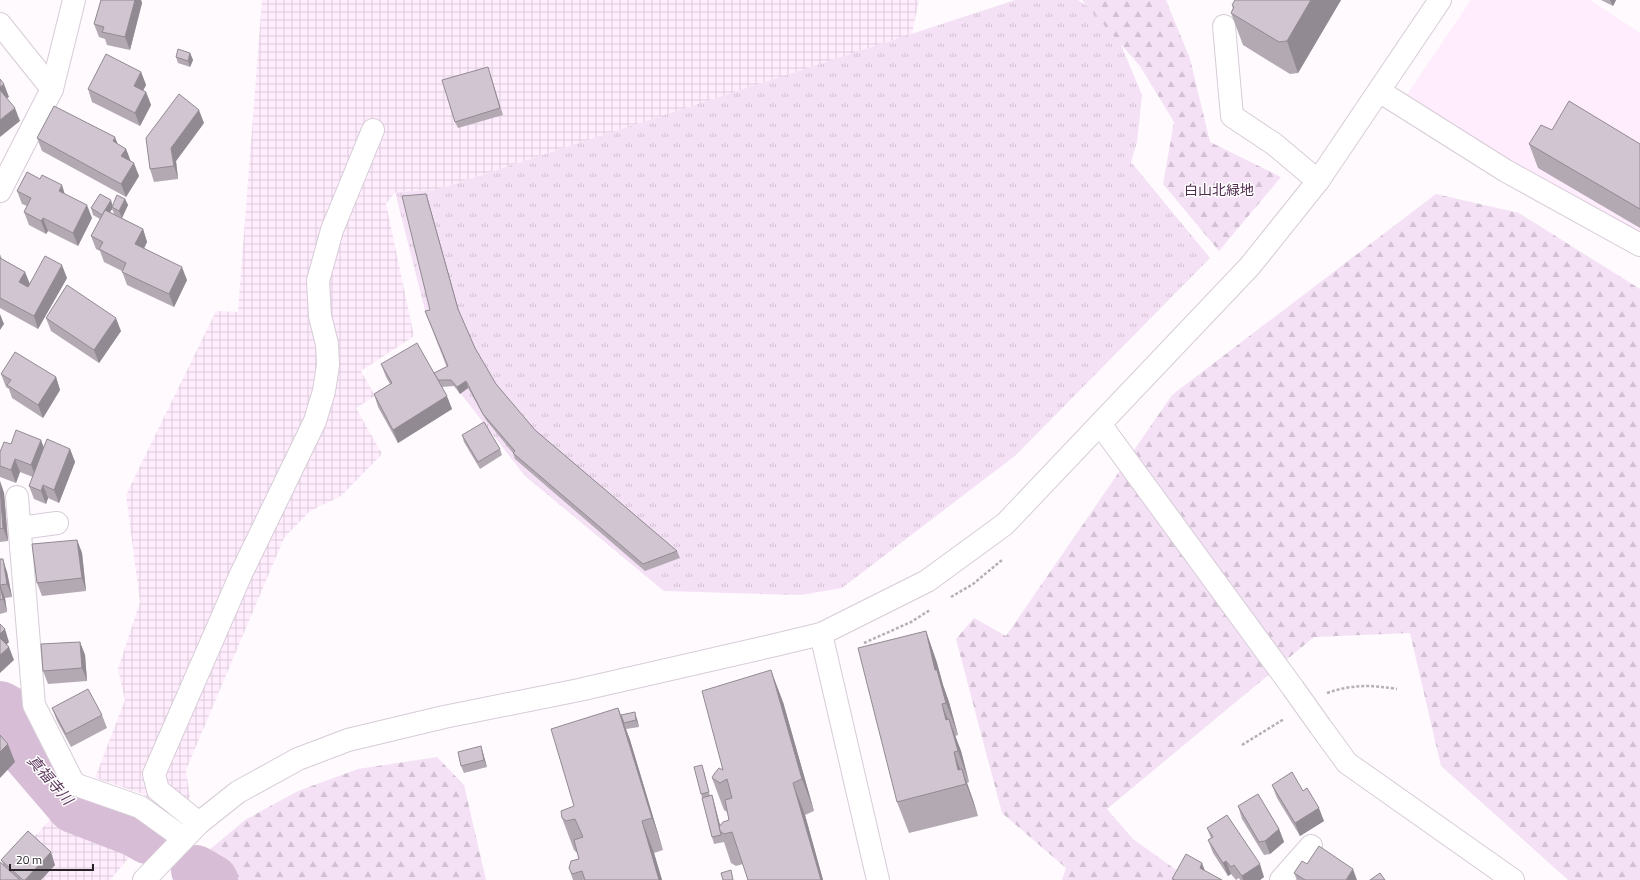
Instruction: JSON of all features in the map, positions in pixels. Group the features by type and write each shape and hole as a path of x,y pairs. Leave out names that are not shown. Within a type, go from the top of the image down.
{"street":[{"path":"0,191 52,89 74,0"},
{"path":"144,880 199,823 238,792 298,759 348,740 444,717 586,688 821,634 927,581 1005,524 1250,266 1318,180 1440,0"},
{"path":"0,24 52,89"},
{"path":"1224,26 1232,116 1274,144 1318,180"},
{"path":"1379,91 1506,171 1640,245"},
{"path":"199,823 158,790 154,782 154,774 240,574 315,421 324,391 328,365 327,344 320,316 318,280 332,230 373,130"},
{"path":"1100,424 1347,763 1513,880"},
{"path":"17,498 34,705 74,784 140,807 183,838"},
{"path":"20,528 57,523"},
{"path":"821,634 878,880"},
{"path":"1281,880 1311,846"}],"shaded area":[{"path":"262,0 919,0 912,34 436,190 395,192 386,204 414,336 361,371 375,396 356,408 382,454 341,496 310,511 284,538 186,770 190,798 172,816 143,794 95,778 125,700 118,669 140,602 126,495 216,311 238,312"},
{"path":"1471,0 1590,0 1640,33 1640,248 1395,112"},
{"path":"57,812 124,837 137,848 110,880 0,880 0,874"}],"green space":[{"path":"1015,0 1078,0 1111,21 1142,95 1137,142 1131,162 1210,258 1016,455 842,588 800,595 664,591 525,476 451,381 425,310 395,192 436,190"},
{"name":"白山北緑地","path":"1082,0 1166,0 1190,59 1210,142 1281,177 1219,251 1163,184 1174,122 1140,66"},
{"path":"1436,194 1519,213 1640,289 1640,880 1568,880 1441,766 1410,633 1314,637 1107,809 1133,839 1179,872 1174,880 1062,880 1066,868 1002,813 956,639 974,618 1006,636 1172,395"},
{"path":"437,757 464,785 486,880 228,880 208,867 208,851 245,820 298,791 358,769"}],"building":[{"path":"101,0 135,0 125,37 102,32 104,27 94,24"},
{"path":"1235,0 1311,0 1287,41 1279,42 1231,13 1234,7 1232,5"},
{"path":"178,49 190,53 188,61 176,57"},
{"path":"106,54 141,72 134,86 146,92 135,113 88,89"},
{"path":"488,67 500,108 455,122 442,80"},
{"path":"0,79 4,84 0,87"},
{"path":"0,90 15,108 0,120"},
{"path":"179,94 199,110 171,148 174,166 150,169 146,138"},
{"path":"1569,101 1640,144 1640,209 1529,144 1541,125 1552,130"},
{"path":"54,106 115,137 113,141 126,149 121,156 134,163 121,184 37,138"},
{"path":"27,172 40,179 42,175 62,185 59,191 87,205 73,233 43,218 41,221 24,212 31,198 17,191"},
{"path":"100,194 111,200 102,215 91,208"},
{"path":"426,194 458,309 475,348 496,384 535,430 677,551 643,564 513,453 515,451 483,414 466,381 457,387 451,380 438,380 434,373 448,366 425,311 430,310 402,196"},
{"path":"117,195 125,199 119,211 112,207"},
{"path":"105,210 143,229 135,244 182,267 169,294 122,272 126,263 99,249 103,242 91,236"},
{"path":"45,256 62,265 34,316 0,298 0,258 25,272 19,282 28,287"},
{"path":"67,285 116,318 94,350 46,318"},
{"path":"417,343 447,396 393,430 374,394 392,383 381,364"},
{"path":"15,352 56,377 38,405 7,385 11,380 1,374"},
{"path":"484,422 500,449 478,462 462,435"},
{"path":"16,430 41,440 31,465 15,459 11,470 0,466 0,452 4,442 11,444"},
{"path":"47,439 70,449 54,490 43,485 41,491 29,486"},
{"path":"0,486 3,528 0,529"},
{"path":"77,540 82,578 37,583 32,544"},
{"path":"0,559 3,559 7,584 0,585"},
{"path":"0,585 3,599 0,600"},
{"path":"0,624 5,629 0,634"},
{"path":"926,631 935,670 937,670 946,703 942,704 946,720 949,719 958,751 954,752 958,770 962,769 966,784 897,802 858,648"},
{"path":"0,638 9,647 0,655"},
{"path":"80,642 82,668 43,671 41,644"},
{"path":"771,670 802,779 793,783 821,880 748,880 732,832 724,834 720,831 719,827 723,822 729,820 725,800 732,798 727,779 720,783 712,778 719,768 723,770 702,691"},
{"path":"88,689 102,715 66,734 52,708"},
{"path":"618,708 652,818 642,821 659,880 585,880 582,871 572,874 569,868 571,861 579,859 574,840 583,837 575,819 566,821 562,818 561,811 574,806 551,729"},
{"path":"635,712 636,720 624,723 621,715"},
{"path":"0,735 8,744 0,752"},
{"path":"481,746 484,760 461,766 458,752"},
{"path":"702,765 709,792 701,794 694,767"},
{"path":"1292,772 1303,791 1307,788 1319,808 1295,823 1272,785"},
{"path":"1258,794 1279,829 1265,841 1259,842 1238,806"},
{"path":"712,795 721,835 712,837 702,798"},
{"path":"1227,815 1260,864 1242,876 1234,865 1231,867 1226,861 1223,863 1208,840 1213,837 1207,828"},
{"path":"28,831 51,852 25,880 23,880 1,860"},
{"path":"1319,846 1353,869 1346,880 1305,880 1294,873 1302,861 1307,864"},
{"path":"1186,854 1202,863 1200,868 1222,880 1172,879"},
{"path":"0,862 20,880 0,880"},
{"path":"731,870 733,880 723,880 721,873"},
{"path":"1380,873 1385,880 1370,880"}],"waterway":[{"name":"真福寺川","path":"0,706 11,712 25,752 73,808 135,832 147,839"},
{"name":"真福寺川","path":"196,870 213,880"}]}
